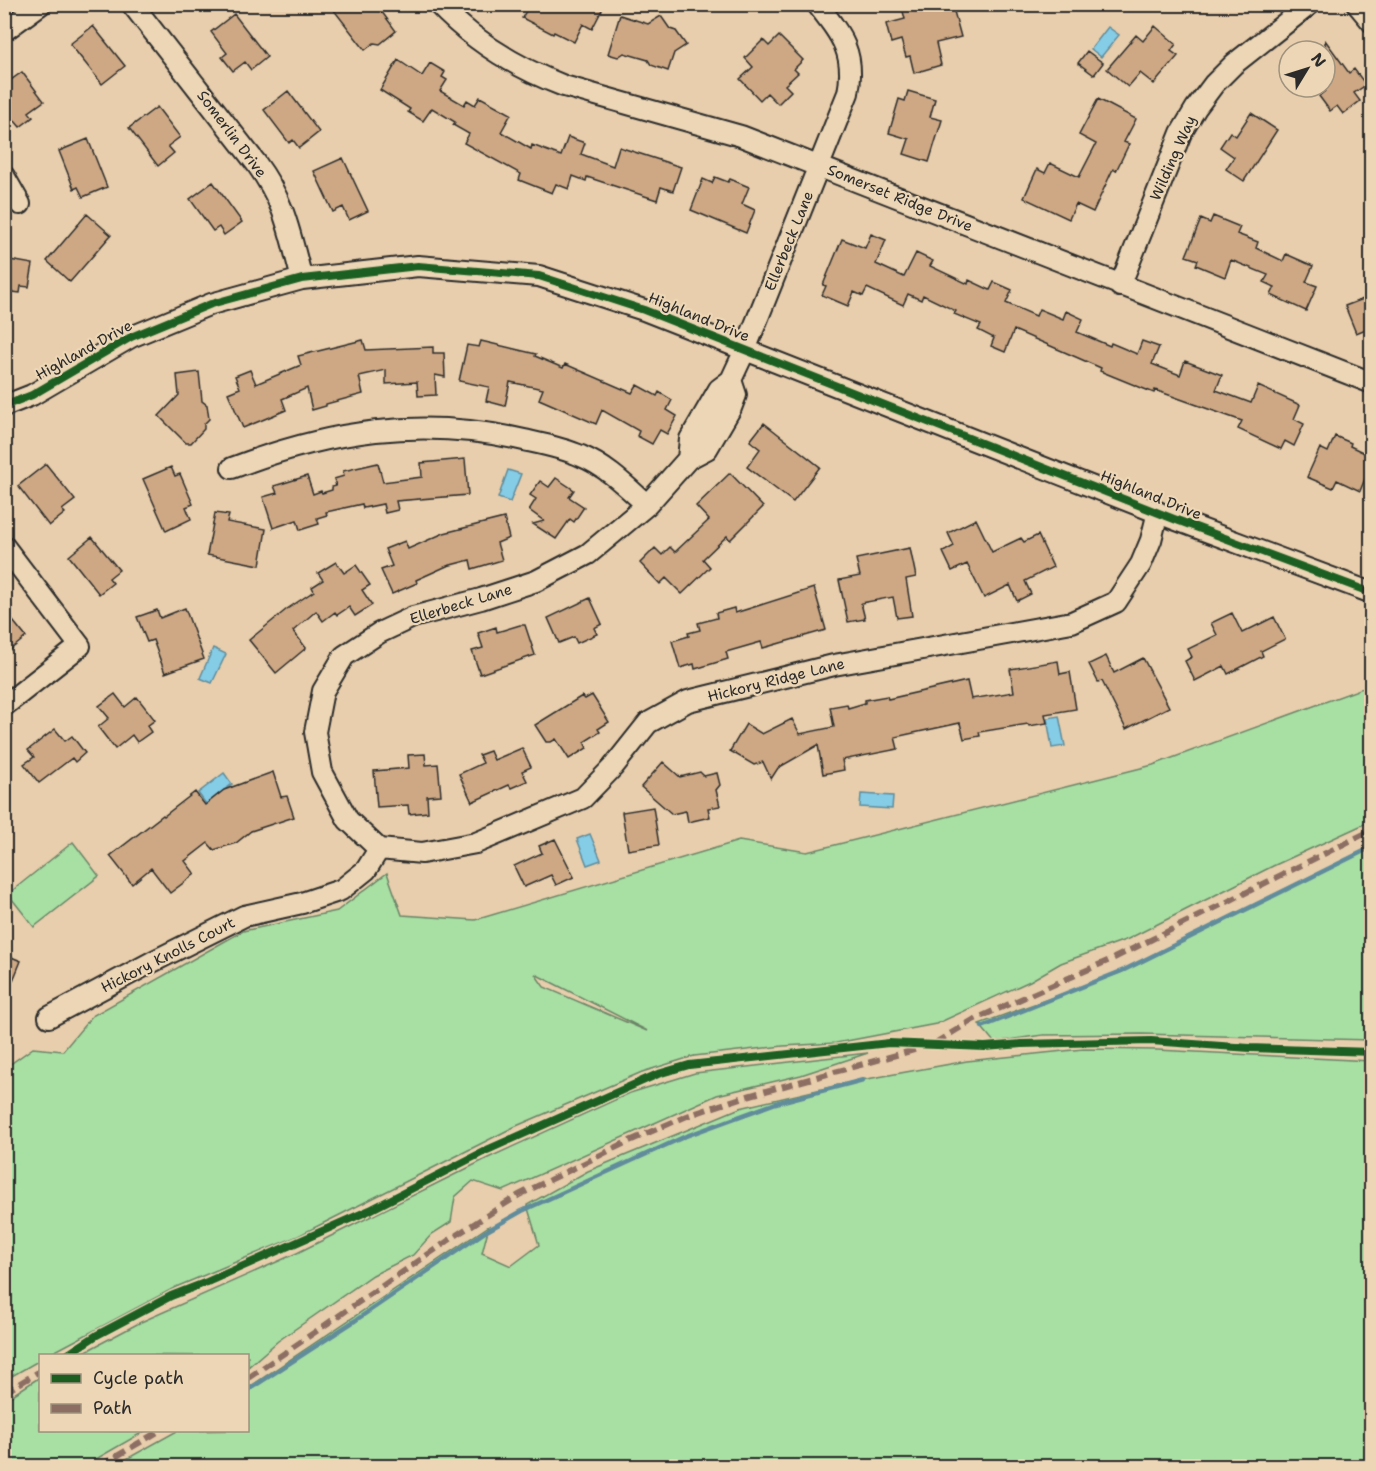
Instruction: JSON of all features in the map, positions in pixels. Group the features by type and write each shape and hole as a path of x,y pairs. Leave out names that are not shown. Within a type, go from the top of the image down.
{"street":[{"path":"4,31 41,4"},
{"name":"Somerlin Drive","path":"132,4 249,154 274,190 287,220 302,279"},
{"name":"Somerset Ridge Drive","path":"438,4 456,24 483,45 537,75 564,86 730,133 1371,383"},
{"name":"Ellerbeck Lane","path":"379,849 348,820 322,772 315,732 323,691 344,656 379,633 413,617 481,599 536,581 588,554 647,505 688,459 690,439 719,389 731,380 745,350 848,93 851,71 847,49 842,38 817,4"},
{"name":"Wilding Way","path":"1120,286 1179,140 1196,108 1214,84 1234,64 1310,4"},
{"path":"1356,4 1371,22"},
{"path":"4,176 20,204"},
{"name":"Highland Drive","path":"4,406 32,395 131,337 211,304 302,279 418,266 539,276 644,310 1371,593"},
{"path":"232,468 274,452 332,436 393,428 454,429 499,434 582,456 619,480 647,505"},
{"name":"Hickory Ridge Lane","path":"379,849 422,853 476,843 583,798 613,767 648,723 688,701 834,665 1072,622 1116,602 1141,564 1151,540 1158,512"},
{"path":"4,546 80,646 4,706"},
{"name":"Hickory Knolls Court","path":"49,1017 244,916 302,903 341,890 366,870 379,849"}],"green space":[{"path":"1371,685 1371,821 1273,866 1128,939 1061,963 1030,981 936,1024 836,1043 783,1046 694,1056 642,1072 514,1127 298,1236 176,1287 50,1354 39,1354 39,1361 5,1380 5,1068 33,1048 63,1051 92,1016 243,931 337,911 387,873 402,915 475,920 739,841 807,852 1153,765","holes":["535,974 647,1031 544,987"]},
{"path":"73,842 99,876 34,927 8,894"},
{"path":"1371,848 1371,1040 1142,1034 1043,1035 994,1042 979,1024 1120,973"},
{"path":"1083,1049 1157,1050 1371,1061 1371,1466 114,1466 175,1432 249,1432 249,1387 489,1226 482,1253 511,1266 539,1245 527,1205 588,1171 740,1108 856,1081 967,1061"},
{"path":"868,1053 801,1075 717,1095 503,1191 473,1181 455,1197 451,1222 432,1234 413,1255 373,1275 278,1341 249,1366 249,1354 81,1354 141,1322 297,1253 488,1158 630,1093 695,1073"},
{"path":"39,1378 39,1432 143,1432 84,1466 5,1466 5,1400"}],"water":[{"path":"1108,27 1119,35 1101,57 1091,49"},
{"path":"508,470 521,474 510,502 498,498"},
{"path":"213,648 226,654 212,683 200,678"},
{"path":"1059,716 1065,746 1052,748 1047,718"},
{"path":"224,773 232,784 206,804 198,793"},
{"path":"861,794 893,796 892,809 860,807"},
{"path":"590,834 601,860 587,865 577,839"}],"building":[{"path":"340,4 376,4 396,31 380,44 374,43 365,50 333,9"},
{"path":"530,4 605,4 592,29 583,24 574,42 522,18"},
{"path":"901,4 952,4 961,37 936,43 941,65 914,73 910,56 906,57 901,40 891,43 886,24 905,19"},
{"path":"234,14 267,57 251,70 245,62 233,71 222,57 227,53 211,32"},
{"path":"620,15 648,24 661,16 670,29 676,31 686,45 674,53 668,71 651,65 648,60 624,53 618,57 608,54"},
{"path":"93,26 125,66 102,84 70,44"},
{"path":"1155,26 1176,44 1171,51 1178,56 1154,84 1140,73 1128,87 1107,69 1136,35 1143,41"},
{"path":"779,36 803,60 794,69 798,73 785,85 791,91 778,104 767,93 760,100 740,79 753,67 745,58 763,40 769,46"},
{"path":"1087,51 1103,63 1094,75 1078,63"},
{"path":"1337,56 1349,73 1354,69 1366,85 1354,93 1360,101 1343,114 1337,106 1330,111 1321,99 1337,99"},
{"path":"398,60 422,76 430,63 445,72 442,77 447,80 440,91 464,105 467,100 475,105 480,97 511,114 501,132 531,149 532,145 561,156 568,137 585,143 581,154 613,166 619,147 681,167 673,191 661,187 657,200 587,177 586,181 573,176 569,189 556,184 552,193 519,180 521,174 464,143 469,134 453,125 455,122 432,108 423,121 408,112 410,109 380,90"},
{"path":"22,72 44,101 29,112 33,117 20,127 4,108 4,85"},
{"path":"288,91 319,132 299,148 293,140 289,143 264,110"},
{"path":"908,91 935,99 930,117 942,120 929,162 904,154 909,139 889,133 899,99 905,101"},
{"path":"1098,99 1136,119 1124,142 1129,144 1116,171 1113,169 1093,212 1076,204 1069,219 1024,198 1037,169 1045,173 1050,163 1079,177 1096,144 1079,135"},
{"path":"157,107 180,137 168,146 174,153 158,166 129,128"},
{"path":"1251,113 1277,130 1244,181 1226,169 1234,157 1220,147 1230,132 1236,136"},
{"path":"88,139 107,187 83,197 78,187 74,189 59,151"},
{"path":"343,158 368,211 349,220 343,207 333,212 314,171"},
{"path":"715,177 728,182 730,179 749,187 742,204 755,210 746,233 691,210 703,179 712,183"},
{"path":"213,182 242,222 224,235 219,227 213,231 190,199"},
{"path":"87,214 111,235 70,282 47,261"},
{"path":"1213,216 1240,227 1237,234 1258,242 1256,248 1283,261 1286,254 1313,266 1306,282 1317,286 1306,311 1271,295 1275,287 1264,282 1268,275 1231,260 1225,277 1196,265 1198,260 1186,256 1201,219 1210,223"},
{"path":"871,234 886,240 876,264 904,277 916,253 933,261 930,266 968,284 969,280 990,290 994,282 1012,290 1006,303 1036,316 1039,309 1063,319 1066,311 1083,319 1077,332 1110,346 1111,343 1137,354 1142,341 1159,347 1152,364 1180,375 1185,361 1222,375 1216,390 1251,403 1258,386 1300,405 1294,419 1304,424 1294,446 1285,441 1281,449 1238,429 1242,421 1155,390 1154,393 1100,371 1101,368 1014,330 1005,352 991,346 994,338 978,330 981,325 954,314 956,311 923,295 921,300 908,294 903,305 867,288 863,296 854,292 848,306 822,295 826,286 823,285 842,239 865,248"},
{"path":"4,259 33,264 29,287 21,286 20,293 4,291"},
{"path":"1371,296 1371,327 1356,333 1345,306"},
{"path":"363,340 366,350 433,347 433,353 444,353 445,377 435,375 436,395 418,396 417,382 386,384 386,370 359,376 363,394 312,410 307,388 282,399 286,410 243,428 228,393 240,388 235,376 250,370 256,384 301,365 298,356"},
{"path":"481,341 536,354 535,356 563,368 565,364 632,393 637,385 657,396 659,392 672,400 667,410 677,416 667,434 660,430 652,444 637,436 639,431 602,410 596,424 539,399 543,389 510,382 505,406 486,401 489,387 459,381 467,345 479,347"},
{"path":"199,372 202,401 207,405 209,419 204,424 204,429 191,443 186,443 159,416 179,395 177,375"},
{"path":"764,423 820,467 793,502 747,467 760,449 750,441"},
{"path":"1335,436 1371,456 1371,464 1360,491 1337,480 1333,488 1307,477 1320,448 1328,452"},
{"path":"465,459 468,495 396,501 398,510 385,513 383,504 363,508 362,504 326,512 327,515 317,518 319,524 300,530 297,520 273,528 263,497 277,493 274,486 307,476 313,494 332,490 332,487 336,486 334,479 344,476 343,471 378,463 383,482 422,477 421,463"},
{"path":"46,464 75,500 62,510 65,513 49,526 18,486"},
{"path":"171,467 175,476 180,474 193,504 186,507 191,519 166,531 143,479"},
{"path":"730,473 763,507 730,540 727,536 703,559 710,567 682,594 666,578 660,584 640,563 655,548 662,555 670,547 675,552 709,520 696,506"},
{"path":"556,478 574,490 569,497 584,507 574,522 570,519 556,539 533,524 544,521 529,510 536,499 530,495 540,481 549,487"},
{"path":"215,513 229,515 227,522 266,529 260,565 207,555"},
{"path":"504,518 509,538 497,543 502,560 472,569 470,560 447,566 392,594 381,570 392,566 385,549 405,541 408,549 444,533"},
{"path":"976,519 992,552 1021,538 1024,542 1038,535 1053,567 1025,581 1031,594 1017,601 1010,585 984,598 967,564 952,571 943,552 954,546 948,533"},
{"path":"92,537 119,570 109,578 113,583 99,594 69,556"},
{"path":"910,548 916,577 906,579 912,616 897,618 893,597 861,603 865,619 848,622 839,580 860,576 856,559"},
{"path":"336,562 344,573 356,565 370,585 362,590 372,605 355,616 349,607 337,615 335,612 323,621 316,611 293,631 306,648 276,673 249,640 287,609 314,591 312,587 323,580 318,573"},
{"path":"814,588 826,630 763,648 761,642 726,652 728,659 695,669 694,664 680,668 672,641 700,630 698,623 717,618 716,613 734,608 735,613"},
{"path":"590,598 602,624 594,628 597,634 577,643 574,637 559,643 548,618"},
{"path":"185,608 204,659 165,673 153,640 147,642 137,617 157,610 160,618"},
{"path":"1232,613 1242,633 1274,617 1285,639 1261,651 1263,656 1228,674 1224,666 1195,681 1185,661 1192,657 1188,649 1217,635 1211,623"},
{"path":"13,621 26,637 4,655 4,628"},
{"path":"525,625 535,655 480,674 472,651 483,648 478,633 496,627 497,632"},
{"path":"1106,656 1114,673 1143,658 1169,707 1126,729 1102,681 1098,682 1089,664"},
{"path":"1058,661 1060,674 1070,672 1076,709 1045,714 1047,723 979,732 980,736 964,739 960,723 895,737 898,749 842,760 844,770 823,774 818,745 778,768 771,779 763,762 754,765 730,751 746,724 762,734 792,719 800,734 834,727 830,707 847,704 848,708 865,703 865,700 887,696 888,699 967,681 971,699 1014,692 1010,669"},
{"path":"115,694 125,707 137,697 155,720 147,726 151,732 137,742 132,735 115,749 98,727 109,718 99,706"},
{"path":"592,695 609,722 598,729 600,732 584,742 587,748 569,759 556,739 546,742 535,725 582,696 585,699"},
{"path":"55,729 65,741 72,736 85,753 75,762 72,758 39,783 24,764 34,757 28,750"},
{"path":"522,748 531,767 522,771 527,781 511,788 509,785 472,802 459,774 483,763 479,755 490,751 494,760"},
{"path":"425,754 426,765 438,764 441,795 427,796 428,812 409,814 408,805 377,807 374,771 409,768 408,755"},
{"path":"663,762 680,777 700,772 704,776 717,773 720,785 716,790 720,806 708,808 710,817 688,822 686,811 672,814 641,787"},
{"path":"273,772 281,797 287,796 294,817 251,831 236,843 214,850 208,843 185,861 195,874 170,893 151,868 132,884 110,856 195,792 205,805 224,790"},
{"path":"653,807 659,845 628,850 622,812"},
{"path":"555,839 574,877 556,885 551,875 524,887 514,866 542,853 539,846"},
{"path":"4,954 21,961 5,1000 4,1000"}],"waterway":[{"path":"982,1027 1124,970 1372,847"},
{"path":"249,1389 485,1232 522,1211 686,1136 776,1103 863,1080"}],"marked path":[{"path":"935,1043 973,1020 1112,959 1372,830"},
{"path":"249,1377 458,1234 519,1195 627,1142 687,1116 744,1097 918,1049"},
{"path":"4,1393 39,1372"},
{"path":"100,1466 158,1432"}],"cycle path":[{"path":"4,406 32,395 131,337 211,304 302,279 418,266 539,276 644,310 1174,519 1372,593"},
{"path":"68,1354 97,1335 171,1296 370,1210 487,1150 658,1074 689,1065 889,1043 985,1047 1151,1041 1250,1048 1372,1052"}]}
